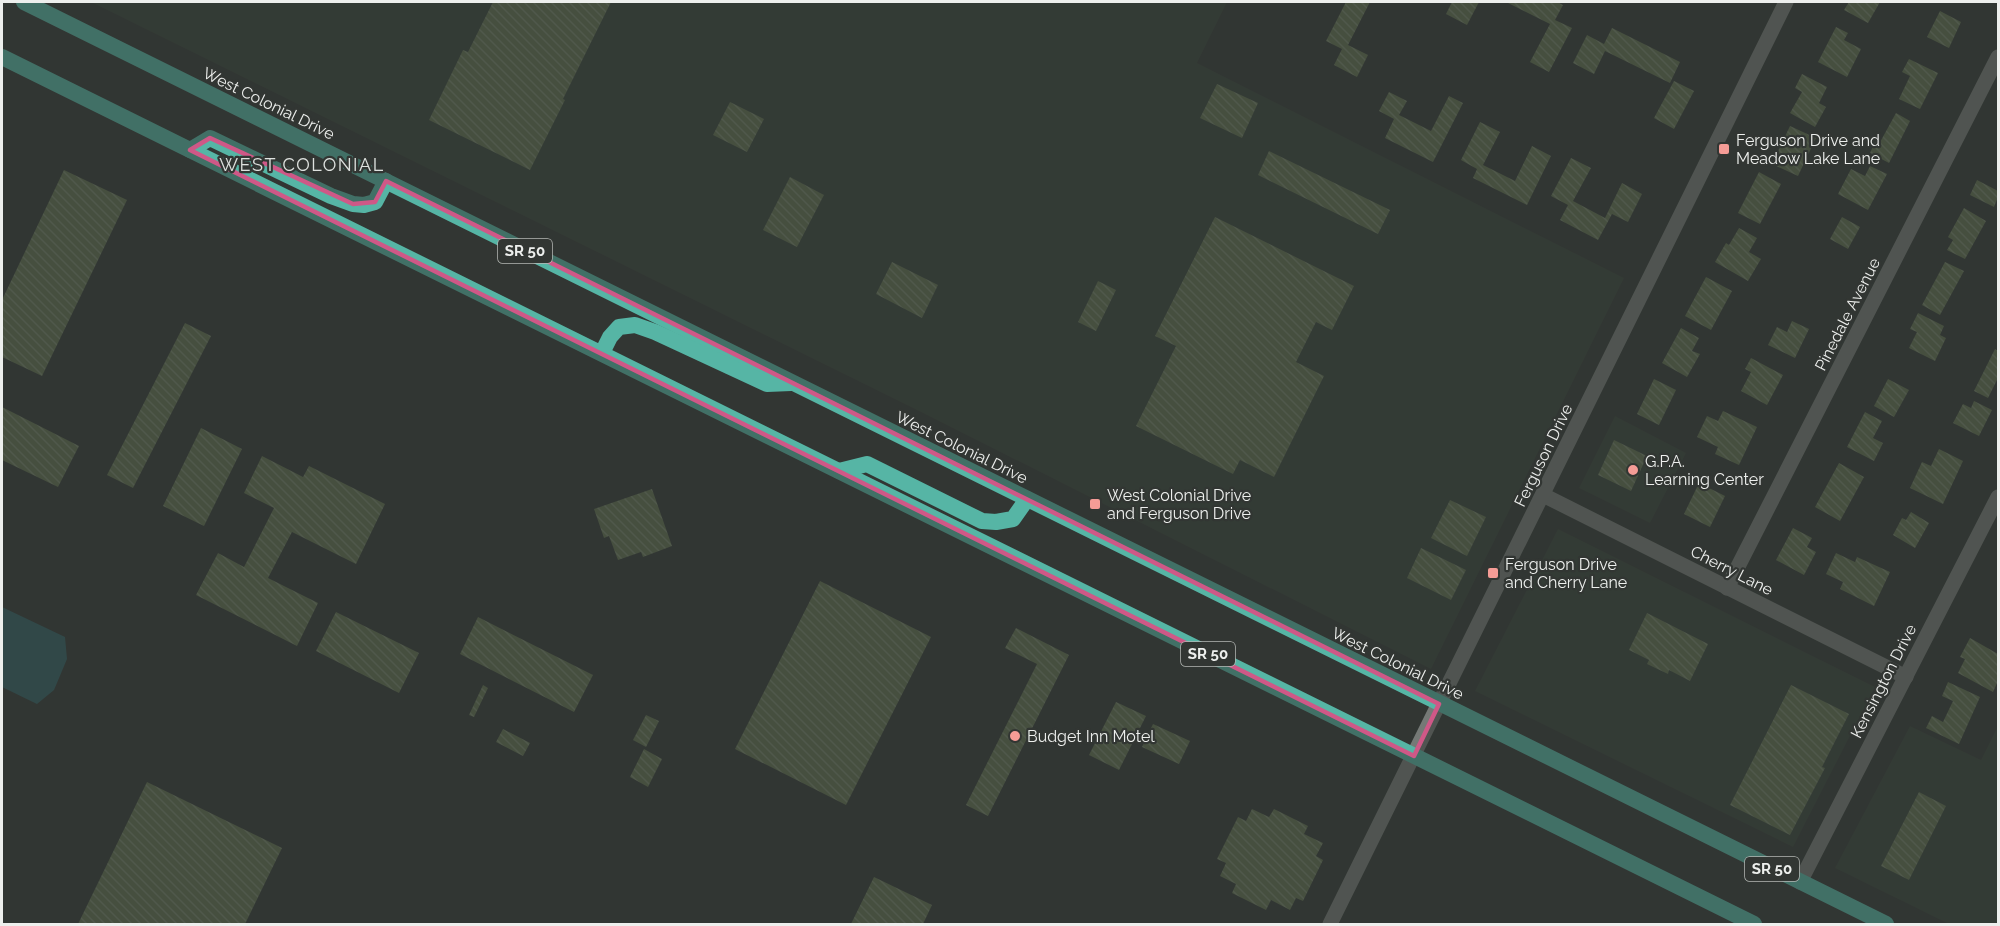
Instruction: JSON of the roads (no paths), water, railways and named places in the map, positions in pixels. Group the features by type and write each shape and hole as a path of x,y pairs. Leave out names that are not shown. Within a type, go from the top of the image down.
{"highway":[{"name":"West Colonial Drive","path":"24,2 1886,924"},
{"name":"SR 50","path":"2,57 1754,924"},
{"path":"190,150 210,138 331,196 353,204 364,205 375,202 386,181"},
{"path":"602,353 610,337 619,327 635,325 767,384 792,382"},
{"path":"839,471 867,464 982,521 996,522 1013,519 1027,499"}],"street":[{"name":"Ferguson Drive","path":"1330,924 1786,2"},
{"name":"Pinedale Avenue","path":"1727,588 1998,57"},
{"name":"Cherry Lane","path":"1543,495 1906,677"},
{"name":"Kensington Drive","path":"1800,882 1998,497"}],"water":[{"path":"2,607 65,637 67,659 54,690 37,704 2,687"}],"place":[{"name":"Ferguson Drive and Meadow Lake Lane","path":"1724,149"},
{"name":"G.P.A. Learning Center","path":"1633,470"},
{"name":"West Colonial Drive and Ferguson Drive","path":"1095,504"},
{"name":"Ferguson Drive and Cherry Lane","path":"1493,573"},
{"name":"Budget Inn Motel","path":"1015,736"}],"district":[{"name":"WEST COLONIAL","path":"302,165"}]}
